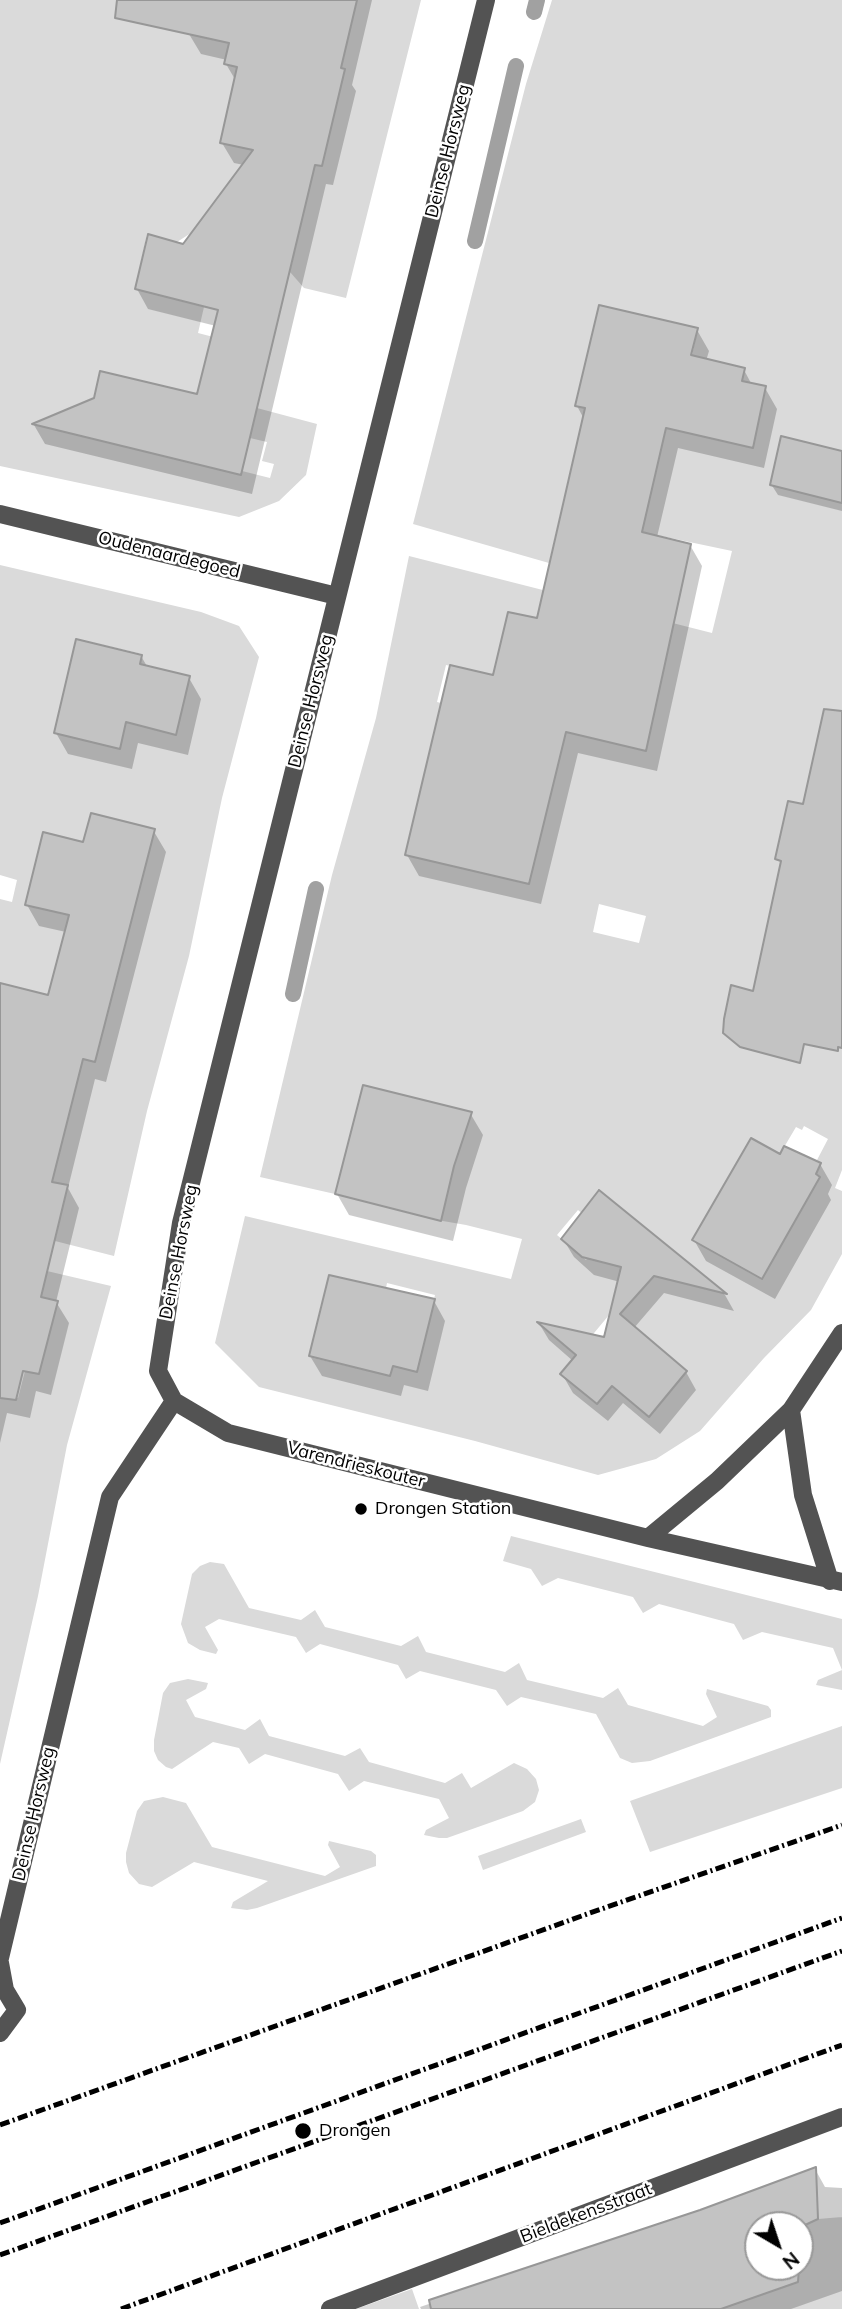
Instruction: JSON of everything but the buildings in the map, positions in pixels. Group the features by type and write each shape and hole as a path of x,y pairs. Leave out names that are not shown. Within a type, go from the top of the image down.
{"street":[{"name":"Deinse Horsweg","path":"0,2033 17,2010 5,1990 0,1960 110,1497 174,1402 158,1371 181,1223 485,0"},
{"name":"Oudenaardegoed","path":"0,514 337,596"},
{"path":"648,1538 717,1481 791,1410 842,1332"},
{"name":"Varendrieskouter","path":"174,1402 228,1433 836,1582"},
{"name":"Varendrieskouter","path":"791,1410 803,1495 836,1582"},
{"name":"Bieldekensstraat","path":"330,2309 842,2117"}],"shaded area":[{"path":"0,0 421,0 346,298 304,288 290,272 301,225 213,204 191,233 177,242 147,234 135,289 204,307 198,333 271,352 267,365 215,398 100,371 93,400 76,405 71,413 74,433 81,436 240,475 242,471 270,478 274,464 262,461 267,442 250,438 257,408 317,424 306,475 279,501 239,517 0,466","holes":["193,10 222,16 217,41 188,34","229,42 345,69 322,166 221,143 264,73 224,64"]},
{"path":"552,0 842,0 842,451 782,436 770,484 842,503 842,757 815,751 803,804 788,801 775,859 842,874 753,991 731,986 723,1028 726,1036 740,1047 800,1062 804,1044 837,1051 838,1047 842,1048 842,1170 835,1188 842,1191 842,1254 811,1310 764,1358 700,1431 656,1459 598,1475 259,1387 215,1343 245,1216 511,1279 522,1239 437,1220 467,1111 335,1194 260,1177 332,875 376,718 409,556 712,633 732,551 642,532 653,482 572,463 549,563 413,524 526,84","holes":["600,305 698,328 692,355 728,442 575,406","746,382 766,387 754,443","508,612 585,629 580,653 663,673 646,751 437,702 446,665 493,675","599,904 646,916 639,943 593,932","804,1126 828,1139 817,1160 821,1163 816,1174 820,1178 762,1279 693,1240 780,1154 796,1127 802,1130","578,1210 607,1235 586,1260 557,1235","387,1283 435,1295 417,1372 365,1359 364,1370 309,1357 321,1305 386,1288","614,1309 687,1371 649,1417 612,1386 596,1404 560,1374"]},
{"path":"0,565 201,612 239,626 259,657 222,798 189,956 147,1111 114,1256 55,1241 68,1186 52,1182 67,1121 0,1037 95,1062 119,970 59,954 48,995 0,983 0,899 12,902 17,880 0,875","holes":["77,639 142,654 140,664 176,735 126,722 120,749 54,733","91,813 154,829 31,884 43,832 83,842"]},
{"path":"0,1260 111,1286 67,1445 38,1596 0,1764 0,1394 18,1398 25,1371 39,1374 57,1301 13,1289"},
{"path":"511,1536 842,1619 842,1670 833,1648 762,1632 743,1640 734,1624 659,1604 643,1613 633,1597 558,1578 542,1586 531,1569 503,1561"},
{"path":"210,1562 224,1564 249,1608 301,1620 315,1610 325,1627 401,1646 418,1636 426,1652 505,1672 519,1663 527,1680 603,1698 618,1688 628,1705 703,1726 717,1717 706,1694 707,1689 768,1706 771,1717 650,1761 632,1763 620,1758 596,1714 521,1697 507,1706 496,1690 420,1671 406,1679 398,1665 320,1644 306,1653 296,1637 219,1619 205,1627 218,1650 216,1654 200,1650 188,1643 181,1624 192,1574 200,1566"},
{"path":"842,1670 842,1690 816,1685 818,1680"},
{"path":"188,1679 208,1683 206,1689 186,1700 195,1717 245,1730 260,1719 269,1736 345,1756 360,1748 369,1762 445,1783 462,1773 471,1788 514,1763 527,1769 536,1779 539,1790 535,1802 523,1811 447,1838 439,1838 424,1835 426,1830 449,1818 439,1799 364,1781 349,1791 338,1774 265,1754 249,1764 239,1748 213,1742 172,1769 166,1767 158,1760 154,1751 163,1693 170,1683"},
{"path":"842,1726 842,1788 650,1852 630,1801"},
{"path":"163,1797 186,1803 212,1847 325,1876 340,1867 328,1845 329,1841 371,1851 376,1855 376,1866 247,1910 231,1908 233,1902 268,1881 194,1862 152,1887 139,1884 129,1873 126,1862 137,1811 144,1801"},
{"path":"581,1819 586,1832 483,1870 478,1856"},
{"path":"842,2217 842,2309 706,2309 736,2304 799,2281 814,2281 814,2221"},
{"path":"412,2289 419,2309 356,2309"}],"waterway":[{"path":"534,12 537,0"},
{"path":"475,241 516,66"},
{"path":"293,994 316,889"}],"railway":[{"path":"0,2125 842,1825"},
{"path":"0,2223 842,1918"},
{"path":"0,2255 842,1951"},
{"path":"121,2309 842,2045"}],"place":[{"name":"Drongen Station","path":"361,1509"},
{"name":"Drongen","path":"303,2131"}]}
